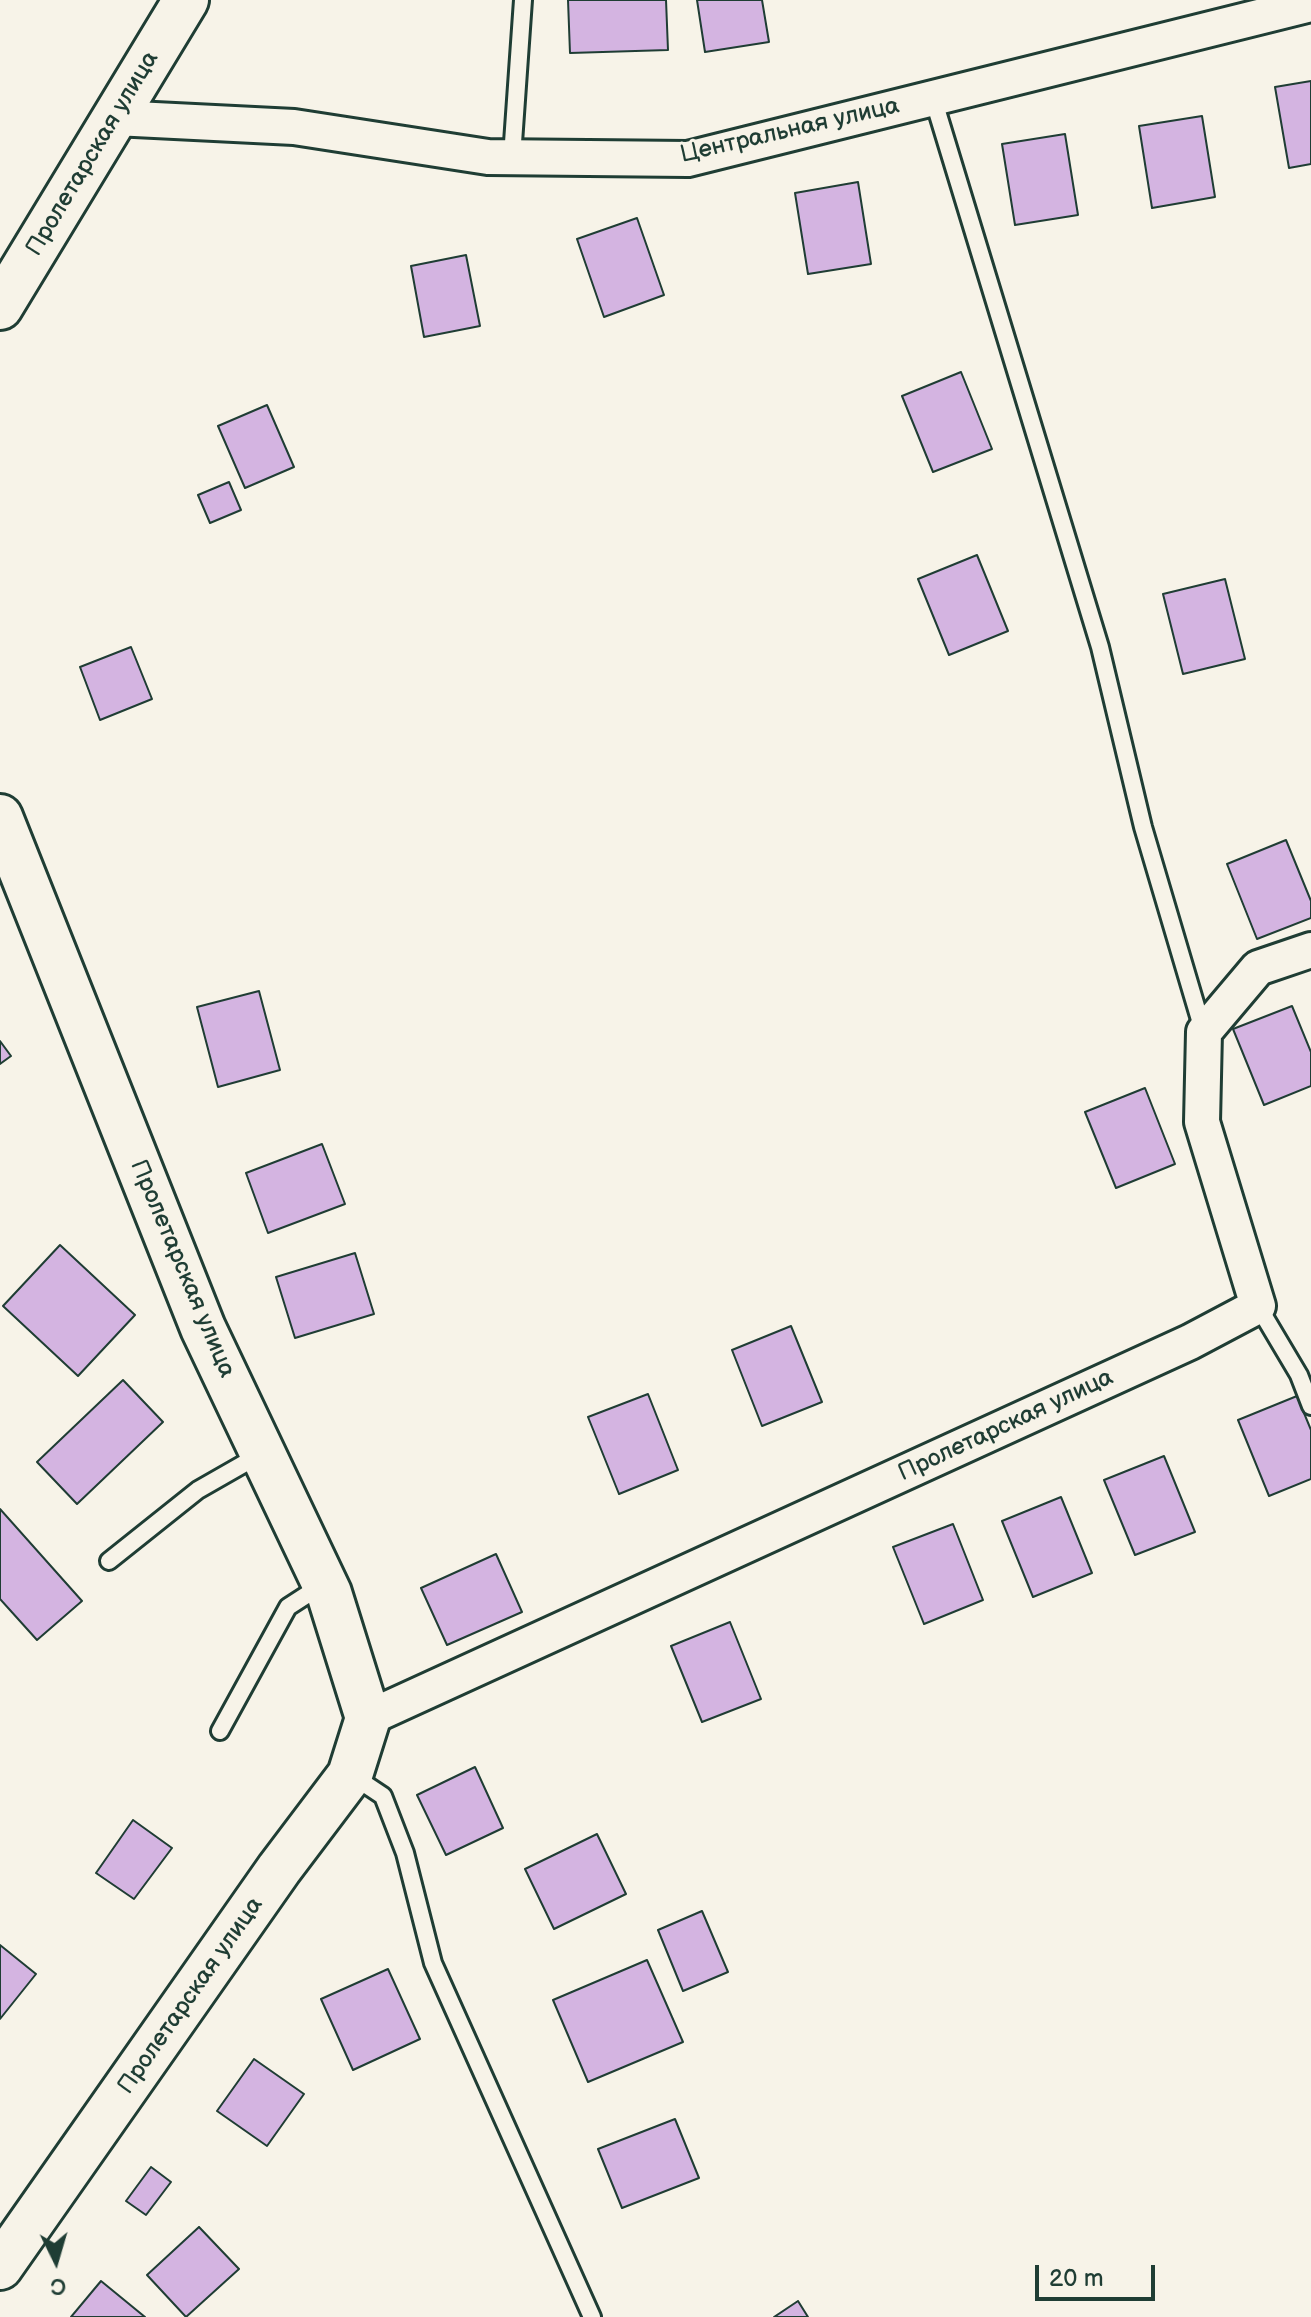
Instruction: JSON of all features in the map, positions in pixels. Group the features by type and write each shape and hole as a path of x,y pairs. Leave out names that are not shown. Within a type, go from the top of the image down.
{"main road":[{"name":"Пролетарская улица","path":"0,307 186,0"},
{"name":"Пролетарская улица","path":"0,817 203,1328 324,1583 368,1718 350,1775 279,1869 0,2267"}],"street":[{"name":"Центральная улица","path":"115,118 294,127 488,157 688,159 1311,4"},
{"path":"1258,1306 1202,1122 1204,1032 1258,968 1311,950"},
{"name":"Пролетарская улица","path":"368,1718 1190,1342 1258,1306"}],"lane":[{"path":"512,157 523,0"},
{"path":"933,98 1100,647 1143,827 1204,1032"},
{"path":"1258,1306 1299,1375 1311,1406"},
{"path":"109,1561 198,1490 263,1453"},
{"path":"220,1731 288,1607 324,1583"},
{"path":"350,1775 383,1796 405,1853 433,1963 592,2317"}],"building":[{"path":"568,0 666,0 668,50 570,53"},
{"path":"697,0 762,0 769,42 705,52"},
{"path":"1311,81 1311,164 1289,168 1275,87"},
{"path":"1202,116 1215,197 1152,208 1139,126"},
{"path":"1065,134 1078,215 1015,225 1002,144"},
{"path":"858,182 871,264 808,274 795,193"},
{"path":"637,218 664,295 604,317 577,239"},
{"path":"466,255 480,326 424,337 411,266"},
{"path":"961,372 992,449 933,472 902,396"},
{"path":"267,405 294,467 245,488 218,426"},
{"path":"229,482 241,510 210,523 198,495"},
{"path":"977,555 1008,631 949,655 918,579"},
{"path":"1225,579 1245,659 1183,674 1163,594"},
{"path":"131,647 152,699 100,720 80,667"},
{"path":"1286,840 1311,901 1311,918 1257,939 1227,864"},
{"path":"259,991 280,1070 218,1087 197,1007"},
{"path":"1292,1006 1311,1052 1311,1086 1264,1105 1233,1029"},
{"path":"0,1041 11,1056 0,1064"},
{"path":"1145,1088 1175,1164 1116,1188 1085,1112"},
{"path":"322,1144 345,1204 268,1233 246,1173"},
{"path":"60,1245 135,1315 78,1376 3,1306"},
{"path":"355,1253 374,1314 295,1338 276,1277"},
{"path":"791,1326 822,1402 762,1426 732,1350"},
{"path":"123,1380 163,1422 77,1504 37,1462"},
{"path":"648,1394 678,1470 619,1494 588,1417"},
{"path":"1297,1396 1311,1430 1311,1479 1269,1496 1238,1420"},
{"path":"1164,1456 1195,1532 1135,1555 1104,1480"},
{"path":"1061,1497 1092,1573 1033,1597 1002,1521"},
{"path":"0,1509 82,1601 37,1640 0,1599"},
{"path":"953,1524 983,1600 924,1624 893,1547"},
{"path":"496,1554 522,1612 447,1645 421,1588"},
{"path":"730,1622 761,1699 702,1722 671,1646"},
{"path":"475,1767 503,1828 446,1855 417,1795"},
{"path":"133,1820 172,1848 134,1899 96,1873"},
{"path":"597,1834 626,1894 554,1929 525,1869"},
{"path":"702,1911 728,1972 683,1991 658,1930"},
{"path":"0,1945 36,1974 0,2019"},
{"path":"647,1960 683,2042 588,2082 553,2000"},
{"path":"388,1969 420,2039 353,2070 321,1999"},
{"path":"254,2059 304,2094 267,2146 217,2111"},
{"path":"675,2119 699,2178 622,2208 598,2149"},
{"path":"151,2167 171,2182 146,2215 126,2201"},
{"path":"199,2227 239,2269 186,2317 147,2275"},
{"path":"101,2281 145,2317 71,2317"},
{"path":"798,2301 808,2317 774,2317"}]}
